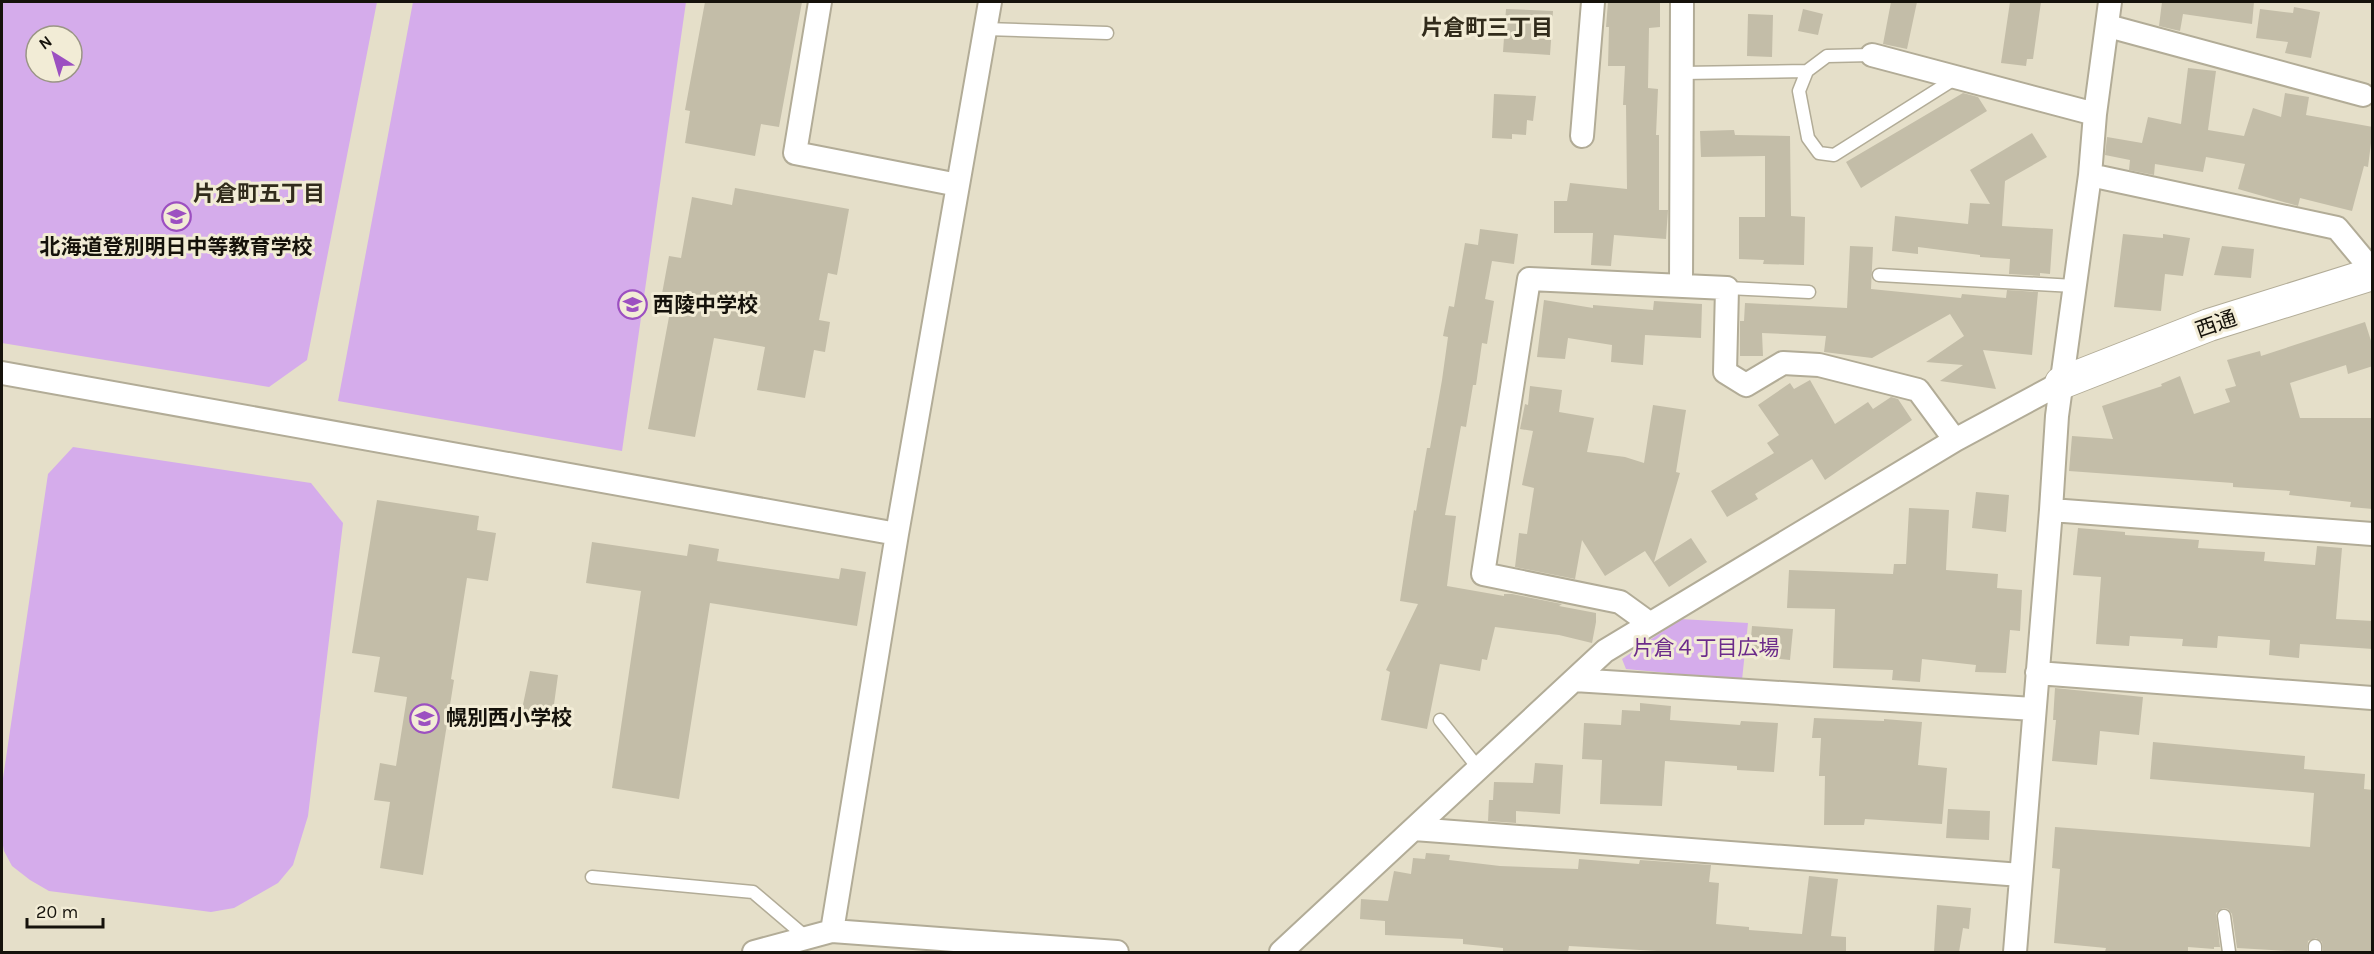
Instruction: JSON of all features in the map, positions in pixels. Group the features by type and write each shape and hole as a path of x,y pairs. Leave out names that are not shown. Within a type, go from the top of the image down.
{"street":[{"path":"820,2 795,153 958,185"},
{"path":"832,931 897,534 990,2"},
{"path":"1582,136 1593,2"},
{"path":"1681,286 1682,2"},
{"path":"2014,952 2057,417 2090,176 2095,114 2110,2"},
{"path":"2108,26 2363,95"},
{"path":"1872,55 2095,114"},
{"path":"2090,176 2337,228 2373,270"},
{"name":"西通","path":"2061,383 2209,326 2373,274"},
{"path":"1649,623 1620,602 1483,574 1529,279 1727,288 1725,372 1746,385 1783,363 1819,365 1918,390 1955,440"},
{"path":"2,373 897,534"},
{"path":"1281,952 1605,651 1955,440 2061,383"},
{"path":"2051,510 2373,534"},
{"path":"2037,673 2373,698"},
{"path":"1574,680 2034,709"},
{"path":"1414,829 2021,875"},
{"path":"754,952 832,931 1117,952"}],"lane":[{"path":"985,29 1107,33"},
{"path":"1682,73 1807,70 1827,56 1872,55"},
{"path":"1807,70 1799,91 1808,138 1819,153 1834,155 1958,77"},
{"path":"1879,275 2074,286"},
{"path":"1727,288 1809,292"},
{"path":"1440,720 1479,769"},
{"path":"592,877 753,892 807,938"},
{"path":"2224,916 2229,952"}],"green space":[{"name":"北海道登別明日中等教育学校","path":"2,2 377,2 307,360 269,387 2,343"},
{"path":"413,2 686,2 622,451 338,401"},
{"path":"73,447 311,483 343,523 308,816 293,865 278,883 234,908 211,912 49,891 12,866 4,851 2,785 48,474"},
{"name":"片倉４丁目広場","path":"1681,619 1748,623 1742,680 1626,669 1622,659"}],"building":[{"path":"705,2 802,2 779,127 761,124 755,156 685,143 690,111 685,110"},
{"path":"1608,2 1660,2 1660,27 1649,28 1648,88 1658,89 1656,135 1659,135 1659,210 1668,210 1666,239 1614,235 1611,266 1591,265 1593,233 1554,233 1554,201 1567,201 1570,183 1627,189 1626,105 1623,105 1625,66 1608,66 1609,27 1606,27"},
{"path":"1891,2 1917,2 1907,49 1883,44"},
{"path":"2010,2 2041,2 2033,59 2027,59 2026,66 2001,63"},
{"path":"2162,2 2254,2 2252,24 2183,14 2180,31 2159,26"},
{"path":"2294,7 2320,12 2311,58 2285,53 2288,42 2256,38 2260,9 2293,13"},
{"path":"1506,9 1553,11 1550,55 1503,52"},
{"path":"1803,9 1823,14 1818,35 1798,31"},
{"path":"1748,14 1773,15 1772,57 1747,56"},
{"path":"2188,68 2216,71 2208,130 2244,136 2253,108 2281,117 2285,93 2309,97 2306,115 2373,127 2368,167 2364,166 2352,211 2300,198 2298,206 2238,189 2245,164 2206,157 2203,172 2155,164 2154,175 2129,170 2130,160 2105,155 2107,137 2142,143 2148,117 2181,124"},
{"path":"1963,93 1978,97 1987,111 1861,188 1846,162"},
{"path":"1494,94 1536,96 1533,121 1527,120 1526,135 1512,134 1512,139 1492,138"},
{"path":"1734,130 1735,135 1790,136 1791,216 1805,217 1804,265 1763,264 1764,260 1739,259 1739,217 1765,217 1765,156 1701,157 1700,131"},
{"path":"2032,133 2047,157 2005,181 2002,226 2053,229 2050,274 2040,273 2040,276 2009,274 2010,259 1980,257 1980,255 1918,247 1918,254 1892,251 1895,216 1968,224 1970,203 1990,204 1970,170"},
{"path":"735,188 849,209 837,275 828,273 819,320 830,322 825,352 814,350 805,398 757,390 765,347 714,338 695,437 648,429 672,301 661,299 669,256 681,258 692,197 732,205"},
{"path":"1480,229 1518,234 1514,264 1492,261 1485,299 1494,301 1487,344 1482,343 1476,385 1473,385 1466,427 1461,426 1445,515 1456,516 1447,586 1504,596 1504,594 1512,594 1562,604 1559,606 1596,613 1596,622 1592,643 1559,635 1495,627 1487,660 1482,659 1480,671 1440,664 1427,729 1381,720 1390,672 1386,670 1418,604 1400,601 1414,510 1416,511 1427,448 1430,448 1442,380 1448,337 1443,336 1449,306 1454,307 1465,243 1478,245"},
{"path":"2123,234 2163,238 2163,234 2190,238 2183,276 2165,274 2161,311 2114,307"},
{"path":"1850,246 1873,247 1871,289 1961,298 1962,294 2006,298 2007,290 2038,292 2032,355 1983,350 1996,389 1940,381 1963,365 1926,362 1964,336 1950,314 1872,358 1824,352 1826,336 1762,333 1763,356 1740,356 1740,321 1744,321 1745,303 1847,308"},
{"path":"2222,246 2254,249 2251,278 2214,275"},
{"path":"1544,300 1593,308 1593,305 1653,310 1654,301 1702,304 1701,338 1645,335 1643,365 1611,362 1612,345 1568,338 1565,359 1537,357"},
{"path":"2365,322 2373,347 2373,366 2348,374 2346,365 2290,383 2300,418 2373,418 2373,509 2350,507 2351,502 2289,495 2290,491 2233,487 2233,483 2069,471 2072,436 2113,439 2102,406 2162,386 2161,384 2180,376 2194,414 2230,402 2225,389 2236,386 2227,360 2260,351 2261,356"},
{"path":"1810,380 1835,424 1868,402 1873,409 1891,397 1898,399 1912,420 1825,480 1812,459 1755,494 1758,499 1727,517 1711,491 1774,453 1767,443 1779,435 1758,405 1790,383 1794,389"},
{"path":"1530,386 1562,390 1559,412 1594,418 1587,452 1625,457 1644,463 1653,405 1686,410 1676,472 1680,473 1654,562 1691,538 1707,562 1669,587 1645,551 1605,576 1582,540 1575,579 1515,567 1519,533 1527,534 1534,488 1522,485 1533,431 1520,429 1525,404 1528,405"},
{"path":"1976,492 2009,495 2006,532 1972,528"},
{"path":"377,500 479,516 477,530 496,533 488,581 467,578 451,679 454,680 423,875 380,868 390,802 374,800 380,763 396,766 407,697 374,692 380,657 352,653"},
{"path":"1909,508 1949,510 1946,570 1998,574 1997,588 2022,590 2020,631 2010,630 2006,673 1975,672 1976,665 1922,659 1920,682 1892,680 1893,670 1833,668 1835,609 1787,608 1789,570 1893,574 1894,564 1906,564"},
{"path":"2078,528 2125,532 2125,535 2199,540 2198,548 2265,552 2264,561 2315,565 2317,546 2342,548 2336,619 2373,621 2373,649 2300,644 2299,658 2269,655 2270,640 2218,636 2217,648 2182,646 2183,639 2130,636 2129,646 2096,644 2101,577 2073,575"},
{"path":"592,542 687,556 689,544 719,549 717,561 839,579 841,568 866,572 857,626 710,603 679,799 612,788 641,591 586,583"},
{"path":"1752,626 1793,629 1790,660 1770,658 1771,652 1750,650"},
{"path":"530,671 558,675 552,719 521,714"},
{"path":"2055,688 2143,697 2139,735 2100,731 2097,765 2052,761 2056,720 2053,720"},
{"path":"1640,703 1671,706 1670,720 1740,725 1741,721 1778,723 1774,772 1737,770 1737,766 1665,761 1662,806 1600,804 1602,760 1582,759 1584,723 1621,725 1622,710 1640,711"},
{"path":"1814,718 1922,722 1918,765 1947,768 1942,824 1865,819 1864,825 1824,825 1825,776 1819,776 1821,738 1812,738"},
{"path":"2153,742 2305,756 2304,769 2365,774 2364,789 2373,790 2373,952 2323,952 2322,942 2316,938 2308,941 2307,952 2237,948 2232,914 2228,909 2223,908 2216,913 2220,947 2214,947 2214,949 2188,947 2188,952 2105,952 2106,948 2054,943 2060,869 2052,868 2055,827 2310,847 2314,793 2150,779"},
{"path":"1535,763 1563,765 1560,814 1516,811 1516,823 1488,821 1489,800 1493,800 1494,782 1533,783"},
{"path":"1948,809 1990,811 1989,840 1946,838"},
{"path":"1426,853 1450,855 1449,860 1500,866 1578,869 1579,859 1639,864 1640,860 1711,865 1709,882 1719,883 1716,924 1749,927 1749,930 1802,934 1809,876 1838,879 1831,936 1846,937 1846,952 1657,952 1569,946 1568,952 1503,952 1503,948 1463,944 1463,939 1385,935 1385,921 1360,919 1361,899 1388,901 1394,871 1411,874 1413,858 1425,859"},
{"path":"1937,905 1971,908 1969,929 1963,928 1959,952 1934,952"}],"place":[{"name":"北海道登別明日中等教育学校","path":"176,216"},
{"name":"西陵中学校","path":"632,305"},
{"name":"幌別西小学校","path":"425,718"}],"district":[{"name":"片倉町三丁目","path":"1487,28"},
{"name":"片倉町五丁目","path":"259,194"}]}
